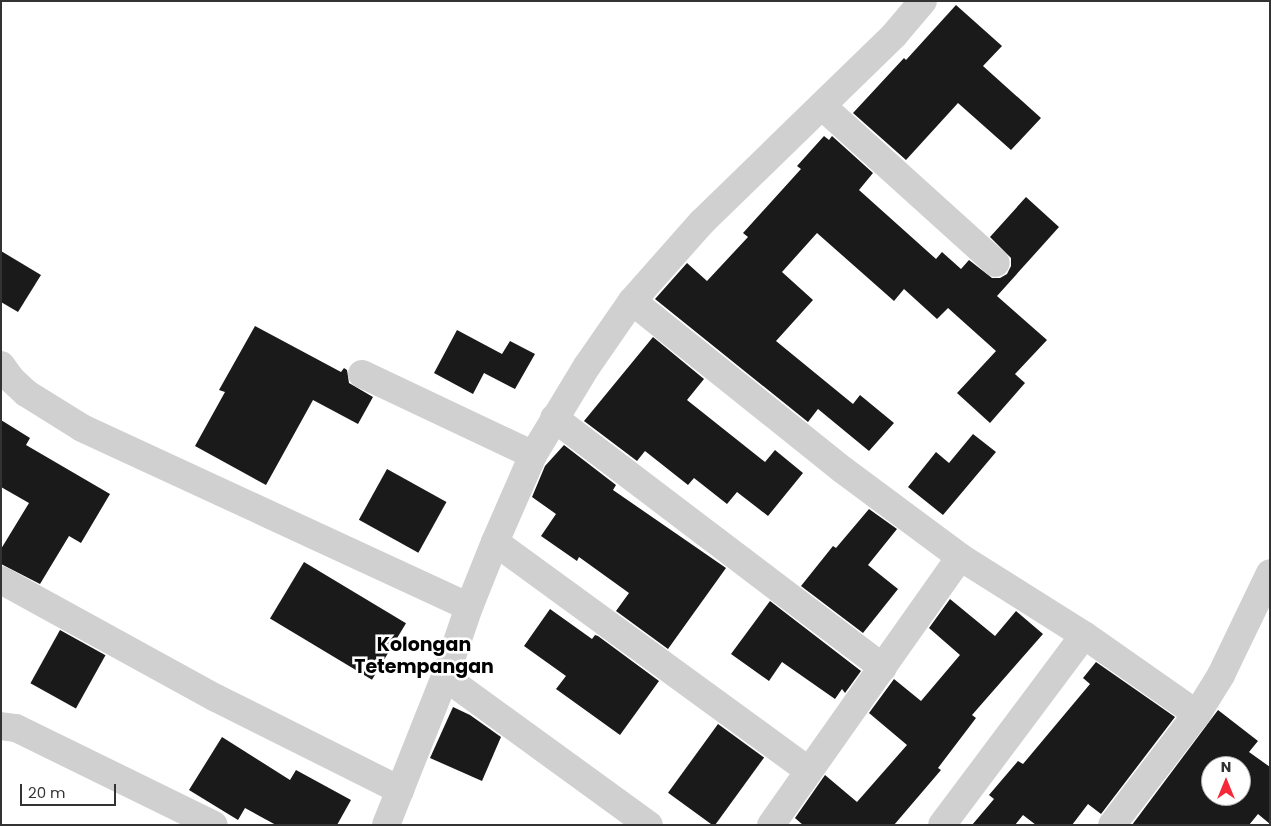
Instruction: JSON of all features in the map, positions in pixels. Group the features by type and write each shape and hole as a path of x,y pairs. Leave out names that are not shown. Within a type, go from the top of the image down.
{"street":[{"path":"386,825 445,677 469,607 495,542 533,455 554,418 632,301 702,222 777,146 822,106 895,34 923,1"},
{"path":"822,106 996,263"},
{"path":"632,301 843,470 960,557 1084,635 1196,714"},
{"path":"1,365 11,380 26,393 82,428 469,607"},
{"path":"362,374 533,455"},
{"path":"554,418 883,668"},
{"path":"495,542 808,770"},
{"path":"771,825 960,557"},
{"path":"1112,825 1196,714 1221,675 1270,573"},
{"path":"1,580 216,698 400,790"},
{"path":"942,825 1084,635"},
{"path":"445,677 649,825"},
{"path":"1,726 16,728 214,825"}],"building":[{"path":"956,5 1002,46 983,66 1041,118 1011,150 958,103 906,160 853,113 904,58 906,60"},
{"path":"824,136 829,140 832,136 873,173 859,190 936,259 942,252 961,269 969,260 992,278 1000,278 1007,274 1011,266 1011,258 990,237 1026,197 1059,227 997,296 1047,340 1015,374 1025,383 990,423 957,393 996,351 948,308 937,319 904,289 894,301 817,233 782,272 813,300 776,341 853,404 860,395 894,423 869,451 818,409 808,422 655,299 687,263 707,281 748,237 743,233 801,169 797,166"},
{"path":"1,251 41,275 18,312 1,302"},
{"path":"255,326 341,372 344,368 347,370 349,383 373,397 358,424 313,400 266,485 195,446 225,392 219,390"},
{"path":"457,330 502,354 510,341 535,354 515,389 484,373 473,394 434,373"},
{"path":"653,337 704,379 687,400 765,462 775,450 803,473 768,516 737,492 727,504 694,478 688,485 645,451 637,461 584,421"},
{"path":"1,420 30,438 26,445 110,494 81,543 69,536 40,584 1,564 1,549 29,503 1,487"},
{"path":"973,434 996,452 943,515 908,487 936,452 949,463"},
{"path":"564,445 616,485 613,490 726,568 668,649 616,611 629,593 579,557 577,561 541,536 556,514 532,497 545,466"},
{"path":"387,469 446,502 418,553 359,520"},
{"path":"869,509 897,529 868,565 898,589 863,633 801,586 833,546 836,548"},
{"path":"304,562 406,623 372,680 270,619"},
{"path":"950,599 995,636 1016,611 1043,634 972,715 976,718 938,768 941,770 894,825 803,825 795,818 825,775 857,802 907,745 869,713 894,679 921,701 960,655 929,628"},
{"path":"770,601 861,671 845,693 842,689 835,699 782,662 769,681 731,654"},
{"path":"550,609 592,639 595,635 598,636 659,681 620,735 556,689 566,676 524,646"},
{"path":"60,630 105,655 76,709 30,683"},
{"path":"1096,662 1175,717 1101,814 1088,804 1072,825 1036,825 1023,815 1015,825 972,825 994,799 989,795 1018,761 1023,764 1090,684 1083,678"},
{"path":"453,707 470,715 501,737 482,781 430,758"},
{"path":"1218,710 1258,741 1249,752 1270,767 1270,824 1258,814 1249,825 1132,825"},
{"path":"718,724 764,758 715,825 712,825 668,793"},
{"path":"222,737 290,780 296,770 351,800 337,825 276,825 245,808 238,820 189,790"}],"district":[{"name":"Kolongan Tetempangan","path":"424,656"}]}
